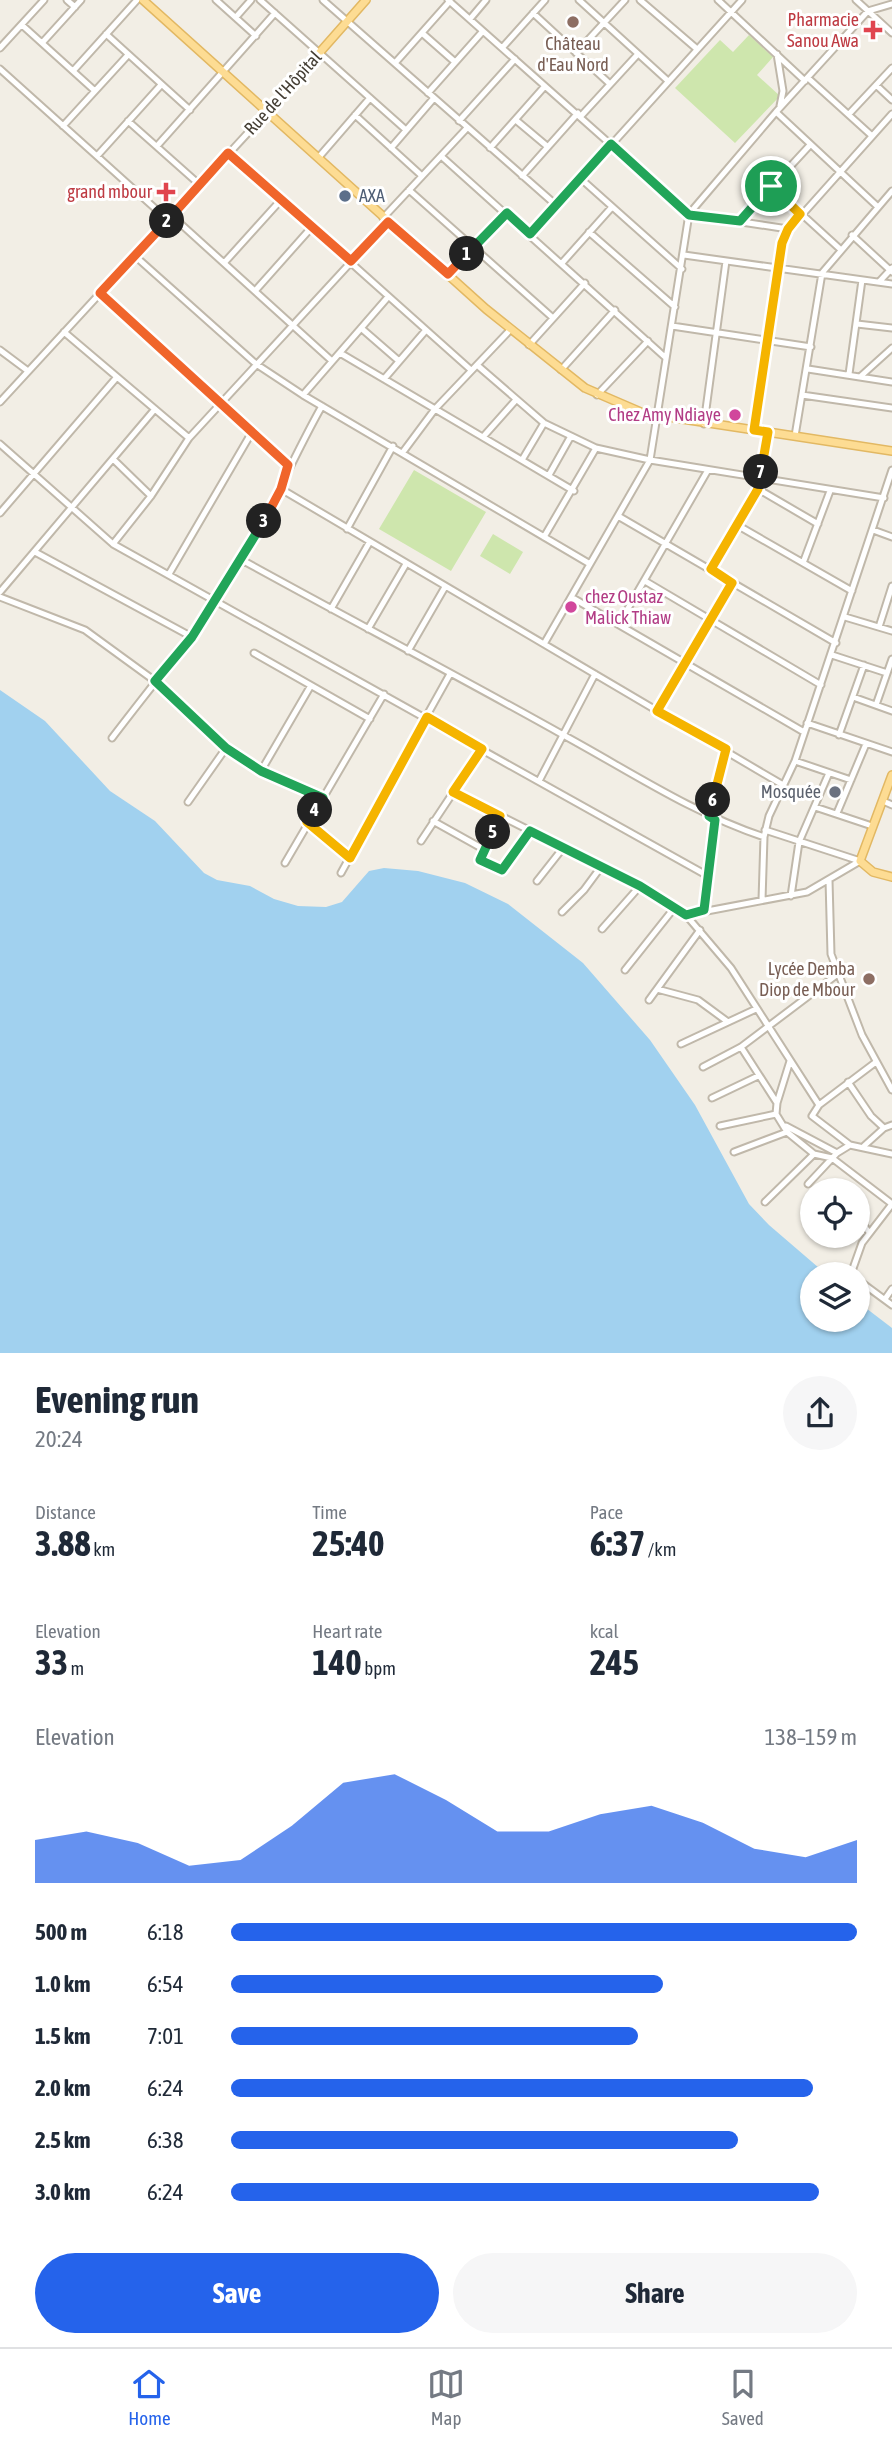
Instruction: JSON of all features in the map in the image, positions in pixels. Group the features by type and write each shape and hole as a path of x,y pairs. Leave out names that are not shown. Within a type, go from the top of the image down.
{"main road":[{"path":"144,0 510,330 560,371 597,395 643,413 892,451"},
{"name":"Rue de l'Hôpital","path":"268,111 366,0"},
{"path":"892,775 860,861 873,872 892,877"}],"street":[{"path":"0,48 44,0"},
{"path":"67,0 75,7"},
{"path":"42,43 81,0"},
{"path":"73,71 137,0"},
{"path":"216,0 256,36"},
{"path":"236,17 251,0"},
{"path":"260,0 406,130"},
{"path":"323,0 556,205"},
{"path":"470,19 486,0"},
{"path":"502,48 545,0"},
{"path":"579,0 668,81"},
{"path":"576,53 625,0"},
{"path":"640,0 697,49"},
{"path":"718,0 872,135"},
{"path":"530,234 742,0"},
{"path":"856,0 892,33"},
{"path":"395,63 449,1 689,215 788,229"},
{"path":"544,644 650,460 689,215 778,110 868,11 892,4"},
{"path":"157,146 275,13"},
{"path":"533,13 610,84"},
{"path":"22,25 95,91"},
{"path":"428,93 483,31"},
{"path":"422,33 455,62"},
{"path":"106,34 190,110"},
{"path":"522,176 638,54"},
{"path":"777,54 783,91 778,110"},
{"path":"63,126 128,55"},
{"path":"459,121 515,59"},
{"path":"849,114 892,68"},
{"path":"0,69 97,156 255,290 332,361"},
{"path":"97,156 161,85"},
{"path":"876,85 892,100"},
{"path":"490,148 545,86"},
{"path":"319,157 370,98"},
{"path":"391,148 434,98"},
{"path":"778,110 810,145 878,207"},
{"name":"Rue de l'Hôpital","path":"0,402 268,111"},
{"path":"754,430 778,268 788,229 892,114"},
{"path":"355,115 422,176"},
{"path":"128,121 200,185"},
{"path":"516,121 548,148"},
{"path":"113,544 150,496 189,438 293,326 409,190 467,128"},
{"path":"740,221 810,145"},
{"path":"228,153 471,370"},
{"path":"441,156 666,358"},
{"path":"580,178 682,268"},
{"path":"771,186 840,249"},
{"path":"409,190 553,318"},
{"path":"795,436 822,274 840,249 892,191"},
{"path":"224,263 280,201"},
{"path":"562,263 612,207"},
{"path":"448,274 507,213"},
{"path":"255,290 311,228"},
{"path":"589,232 674,307"},
{"path":"852,235 891,270 879,282"},
{"path":"684,255 892,284"},
{"path":"135,256 256,364 303,395 590,564"},
{"path":"704,424 726,261"},
{"path":"849,374 862,280"},
{"path":"529,345 585,283"},
{"path":"100,293 288,465"},
{"path":"303,395 388,297"},
{"path":"560,371 615,310"},
{"path":"857,324 892,328"},
{"path":"672,326 717,335 811,347"},
{"path":"361,328 399,361"},
{"path":"384,379 426,330"},
{"path":"403,452 435,409 510,330"},
{"path":"64,332 189,438"},
{"path":"597,395 648,341"},
{"path":"862,376 892,348"},
{"path":"0,350 28,371"},
{"path":"340,353 574,491"},
{"path":"477,365 544,424 596,448 650,460 884,498"},
{"path":"808,369 892,382"},
{"path":"0,513 117,377"},
{"path":"803,395 892,408"},
{"path":"483,436 515,401"},
{"path":"112,738 192,637 216,602 281,489 288,465 322,406"},
{"path":"0,592 155,409"},
{"path":"522,460 544,424"},
{"path":"169,573 252,432"},
{"path":"711,569 758,489 768,432"},
{"path":"549,475 571,436"},
{"path":"0,444 113,544 708,876"},
{"path":"347,529 393,446"},
{"path":"544,537 574,491 596,448"},
{"path":"113,459 150,496"},
{"path":"619,624 708,470"},
{"path":"762,900 764,833 794,761 832,655 884,498 889,491 892,470"},
{"path":"281,489 783,785"},
{"path":"758,489 818,524"},
{"path":"803,563 830,491"},
{"path":"618,516 836,643"},
{"path":"737,526 852,591"},
{"path":"873,530 892,537"},
{"path":"331,609 369,543"},
{"path":"35,552 192,637"},
{"path":"242,560 712,818 860,861"},
{"path":"368,629 406,564"},
{"path":"645,581 821,685"},
{"path":"657,711 732,583"},
{"path":"878,627 892,586"},
{"path":"408,651 445,587"},
{"path":"0,597 85,630 155,681 226,748 261,771 323,798"},
{"path":"571,597 804,732"},
{"path":"845,617 892,631"},
{"path":"254,653 370,719"},
{"path":"832,655 887,673"},
{"path":"876,705 892,659"},
{"path":"839,735 864,665"},
{"path":"341,873 450,674"},
{"path":"539,780 595,674"},
{"path":"261,771 310,687"},
{"path":"285,863 384,694"},
{"path":"853,697 892,711"},
{"path":"807,723 892,752"},
{"path":"837,813 866,744"},
{"path":"188,802 226,748"},
{"path":"421,841 482,749"},
{"path":"704,910 712,818 726,749"},
{"path":"794,761 852,780"},
{"path":"791,896 799,842 829,773"},
{"path":"453,792 640,886 686,915 731,968 819,1105"},
{"path":"883,801 892,805"},
{"path":"815,807 872,826"},
{"path":"500,816 480,860 504,870 530,831"},
{"path":"433,821 485,850"},
{"path":"307,822 350,858"},
{"path":"537,881 563,848"},
{"path":"686,915 807,892 860,861"},
{"path":"562,912 584,890 601,867"},
{"path":"829,880 829,943 876,1062 892,1090"},
{"path":"602,929 640,886"},
{"path":"625,970 675,908"},
{"path":"649,1000 700,930"},
{"path":"703,1067 741,1047 839,973"},
{"path":"657,989 698,1000 728,1022"},
{"path":"681,1044 756,1009"},
{"path":"741,1047 778,1103"},
{"path":"790,1061 776,1114 787,1132 814,1154 834,1156"},
{"path":"876,1062 819,1105 812,1116 850,1145 892,1154"},
{"path":"712,1098 758,1076"},
{"path":"848,1082 884,1128"},
{"path":"720,1126 776,1114"},
{"path":"781,1121 790,1130 834,1156 892,1204 870,1231"},
{"path":"864,1146 884,1128 892,1125"},
{"path":"734,1152 787,1132"},
{"path":"814,1178 834,1156 850,1145"},
{"path":"765,1202 814,1154"},
{"path":"870,1288 892,1305"},
{"path":"885,1299 892,1289"}],"green space":[{"path":"749,35 773,57 757,75 780,96 735,143 675,88 720,40 733,52"},
{"path":"414,470 486,512 451,571 379,529"},
{"path":"493,534 523,552 510,574 480,556"}],"water":[{"path":"0,690 45,721 110,791 155,821 204,873 217,880 250,886 274,899 298,906 326,907 342,902 369,871 384,868 418,871 465,883 508,904 583,963 650,1040 695,1105 749,1204 812,1262 800,1262 800,1332 870,1332 870,1311 892,1328 892,1353 0,1353"}],"place":[{"name":"Château d'Eau Nord","path":"573,22"},
{"name":"Pharmacie Sanou Awa","path":"873,30"},
{"name":"grand mbour","path":"166,192"},
{"name":"AXA","path":"345,196"},
{"name":"Chez Amy Ndiaye","path":"735,415"},
{"name":"chez Oustaz Malick Thiaw","path":"571,607"},
{"name":"Mosquée","path":"835,792"},
{"name":"Lycée Demba Diop de Mbour","path":"869,979"}],"route":[{"path":"611,144 689,215 740,221 771,186 800,214 784,235 778,268 754,430 768,432 758,489 711,569 732,583 657,711 726,749 709,816 715,820 704,910 686,915 640,886 530,831 504,870 480,860 500,816 453,792 482,749 427,717 350,858 307,822 323,798 261,771 226,748 155,681 192,637 242,560 281,489 288,465 100,293 228,153 351,261 388,222 448,274 507,213 530,234 611,144"}]}
